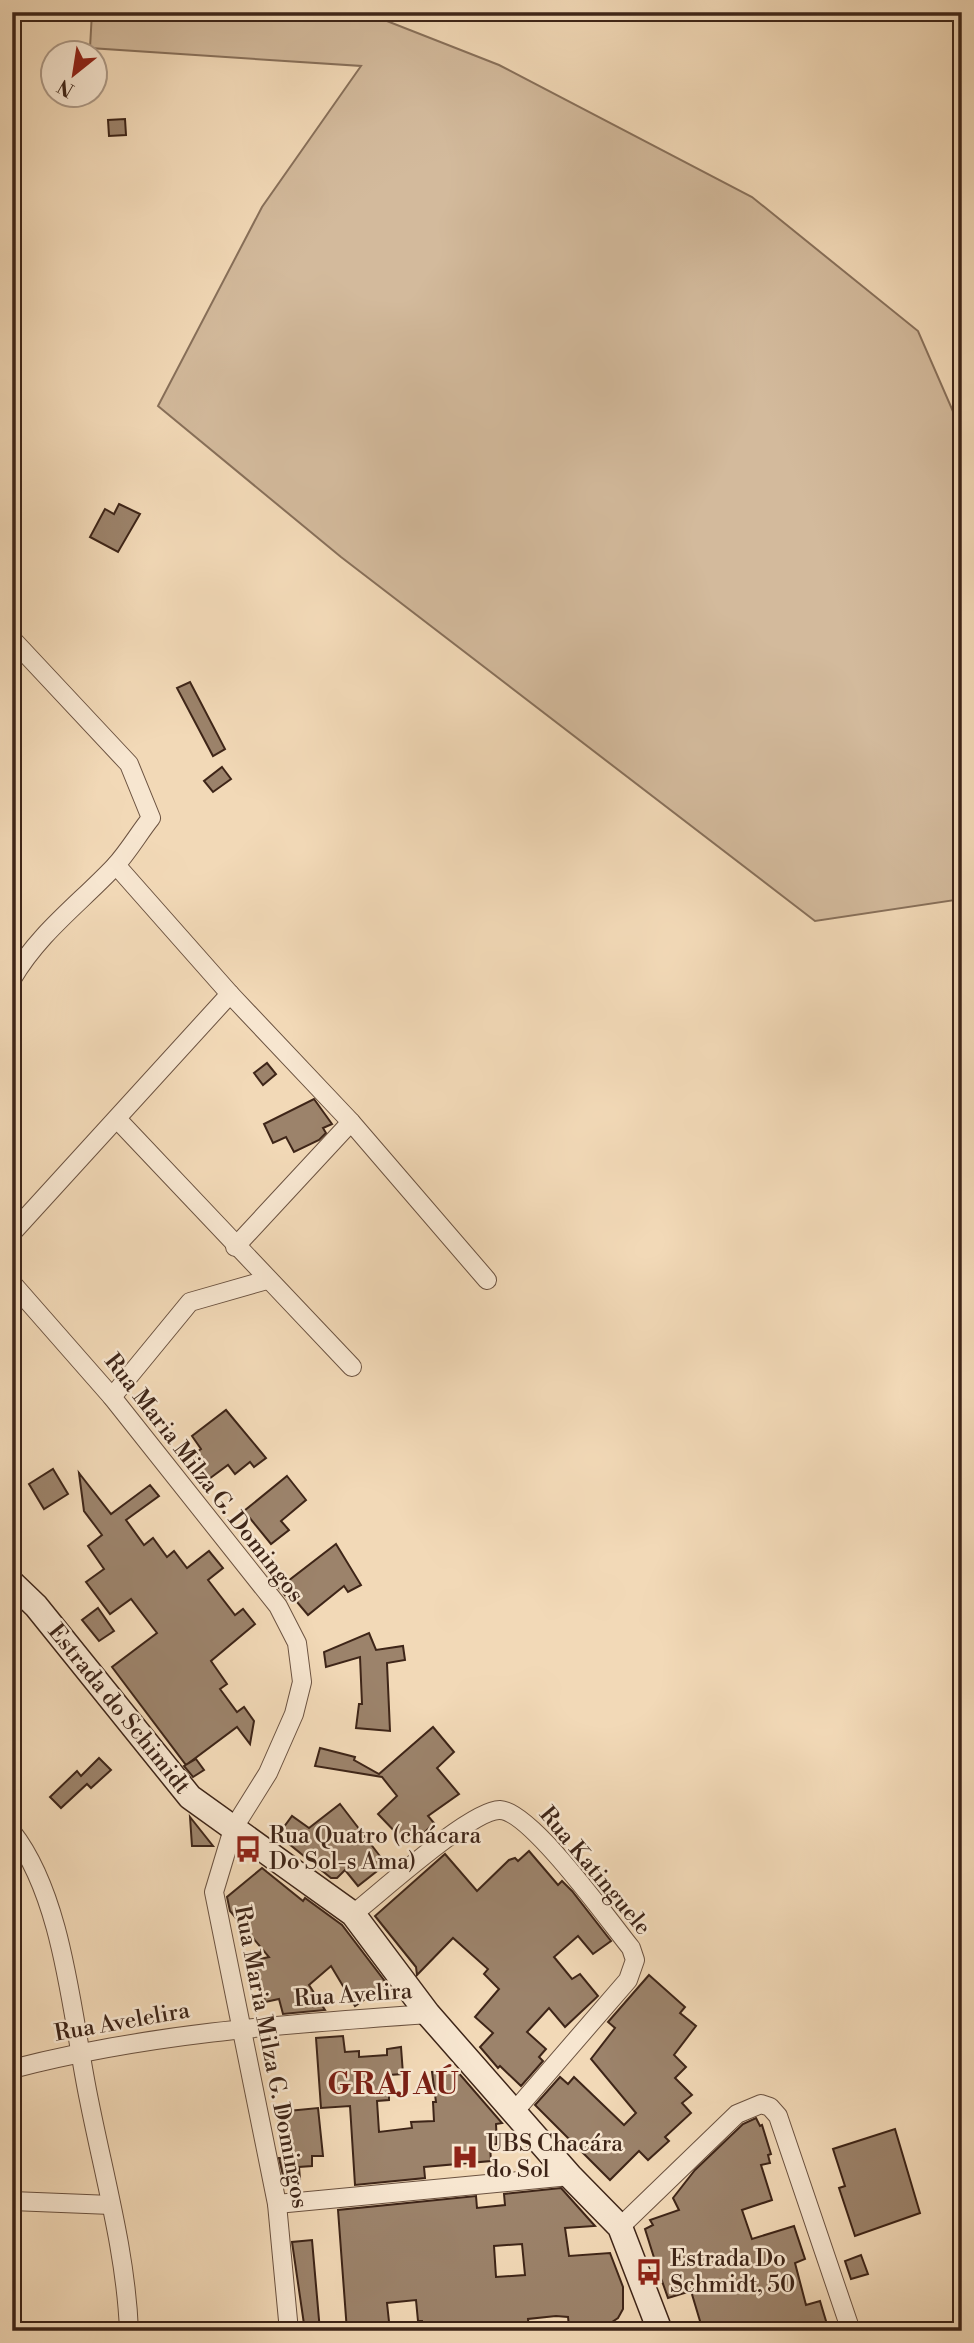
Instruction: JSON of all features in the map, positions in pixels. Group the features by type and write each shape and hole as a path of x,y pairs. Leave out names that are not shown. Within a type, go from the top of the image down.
{"street":[{"path":"12,639 129,764 151,818 116,865 70,907 28,953 12,979"},
{"path":"116,865 230,994 351,1122 486,1280"},
{"path":"12,1233 118,1120 230,994"},
{"path":"118,1120 235,1247 352,1367"},
{"path":"235,1247 351,1122"},
{"path":"112,1397 190,1302 267,1280"},
{"name":"Rua Maria Milza G. Domingos","path":"12,1283 112,1397 278,1606 297,1643 302,1682 294,1714 268,1773 233,1829 214,1892 276,2204 289,2331"},
{"name":"Estrada do Schimidt","path":"12,1583 36,1606 190,1797 353,1914 428,2014 513,2113 620,2227 660,2331"},
{"name":"Rua Katinguele","path":"353,1914 460,1828 498,1809 508,1811 532,1826 631,1948 635,1960 628,1980 513,2113"},
{"path":"12,1832 41,1878 64,1970 122,2259 129,2331"},
{"name":"Rua Avelira","path":"241,2027 428,2014"},
{"name":"Rua Avelelira","path":"12,2069 80,2054 241,2027"},
{"path":"620,2227 737,2114 761,2104 770,2107 778,2116 851,2331"},
{"path":"276,2204 570,2176"},
{"path":"12,2201 111,2205"}],"shaded area":[{"path":"92,12 364,12 499,65 752,197 918,331 962,432 962,899 815,921 341,557 158,406 262,207 361,66 108,49 108,38 91,38"}],"building":[{"path":"125,119 126,135 109,136 108,120"},
{"path":"119,504 140,514 118,552 90,537 105,509 114,514"},
{"path":"190,682 225,749 213,756 177,688"},
{"path":"222,767 231,779 213,792 204,781"},
{"path":"267,1063 276,1074 263,1085 254,1073"},
{"path":"314,1099 332,1124 323,1128 326,1133 319,1140 294,1152 286,1137 273,1143 264,1124"},
{"path":"226,1410 266,1458 254,1467 250,1462 235,1474 228,1465 209,1479 200,1468 193,1473 184,1461 201,1449 192,1436"},
{"path":"53,1469 68,1494 44,1509 29,1484"},
{"path":"79,1473 111,1514 150,1485 159,1496 126,1520 144,1545 153,1538 167,1557 174,1551 187,1568 209,1551 223,1568 208,1580 235,1615 243,1609 255,1624 211,1661 227,1684 220,1689 237,1712 244,1707 254,1721 250,1744 237,1727 186,1765 112,1667 157,1633 131,1599 110,1614 86,1582 104,1569 88,1546 102,1535 84,1511"},
{"path":"287,1476 306,1500 281,1521 289,1530 271,1544 244,1511"},
{"path":"336,1544 361,1585 348,1592 344,1586 308,1615 292,1596 288,1599 279,1588"},
{"path":"98,1608 114,1631 99,1641 82,1620"},
{"path":"369,1633 376,1650 403,1646 405,1660 387,1663 390,1731 356,1728 359,1704 362,1704 360,1657 326,1667 324,1652"},
{"path":"433,1727 454,1752 437,1768 459,1794 428,1816 434,1823 419,1838 412,1830 402,1839 378,1814 397,1796 382,1777 315,1766 320,1748 355,1757 354,1760 379,1774"},
{"path":"99,1758 111,1770 91,1788 87,1784 61,1808 50,1797 77,1771 81,1776"},
{"path":"196,1759 204,1770 193,1777 184,1766"},
{"path":"340,1804 386,1864 358,1886 345,1870 337,1878 331,1878 278,1835 292,1816 309,1828"},
{"path":"190,1817 213,1846 192,1846"},
{"path":"529,1851 558,1885 562,1881 572,1891 611,1941 593,1954 578,1936 554,1957 572,1979 580,1974 598,1996 565,2027 549,2008 527,2032 546,2049 539,2057 543,2061 521,2086 500,2066 498,2068 480,2047 493,2033 475,2017 499,1989 484,1974 488,1969 453,1938 417,1975 416,1967 375,1916 445,1854 477,1891 509,1860 515,1858 518,1861"},
{"path":"262,1868 303,1901 305,1898 342,1925 387,1984 355,2006 331,1966 309,1985 325,2010 283,2014 279,1999 265,2002 255,1960 269,1957 230,1911 227,1897"},
{"path":"649,1975 685,2007 680,2013 696,2026 674,2055 686,2067 675,2078 692,2095 682,2103 691,2113 665,2137 669,2141 648,2160 639,2151 610,2180 535,2105 560,2077 568,2084 574,2077 624,2125 636,2113 591,2059 615,2028 608,2022"},
{"path":"343,2036 345,2052 359,2051 359,2057 387,2055 387,2049 401,2047 403,2074 389,2075 389,2100 377,2101 379,2132 412,2128 411,2122 434,2121 433,2102 436,2102 432,2072 457,2071 502,2123 496,2124 497,2144 490,2145 491,2161 424,2167 425,2178 355,2185 350,2106 321,2108 316,2038"},
{"path":"318,2108 323,2156 312,2156 312,2166 299,2167 300,2179 284,2180 279,2158 282,2158 278,2112"},
{"path":"756,2118 760,2126 762,2125 771,2154 768,2155 770,2163 761,2165 772,2200 742,2210 752,2239 794,2226 805,2259 795,2263 806,2305 820,2301 829,2331 703,2331 691,2291 668,2298 656,2264 645,2229 653,2225 650,2220 679,2210 673,2198 695,2170 743,2124"},
{"path":"895,2129 920,2213 855,2236 839,2188 845,2186 833,2149"},
{"path":"561,2188 595,2226 565,2228 569,2256 610,2253 623,2287 623,2309 618,2318 609,2324 569,2327 568,2317 556,2316 528,2319 529,2329 501,2331 501,2325 459,2328 459,2331 423,2331 422,2321 418,2321 416,2300 387,2303 390,2331 347,2331 338,2210 476,2196 477,2208 505,2205 504,2194","holes":["522,2244 525,2275 496,2277 494,2246"]},
{"path":"312,2240 320,2331 305,2331 292,2242"},
{"path":"861,2255 868,2274 851,2279 845,2261"}],"place":[{"name":"Rua Quatro (chácara Do Sol-s Ama)","path":"248,1849"},
{"name":"UBS Chacára do Sol","path":"465,2157"},
{"name":"Estrada Do Schmidt, 50","path":"649,2272"}],"district":[{"name":"GRAJAÚ","path":"394,2085"}]}
